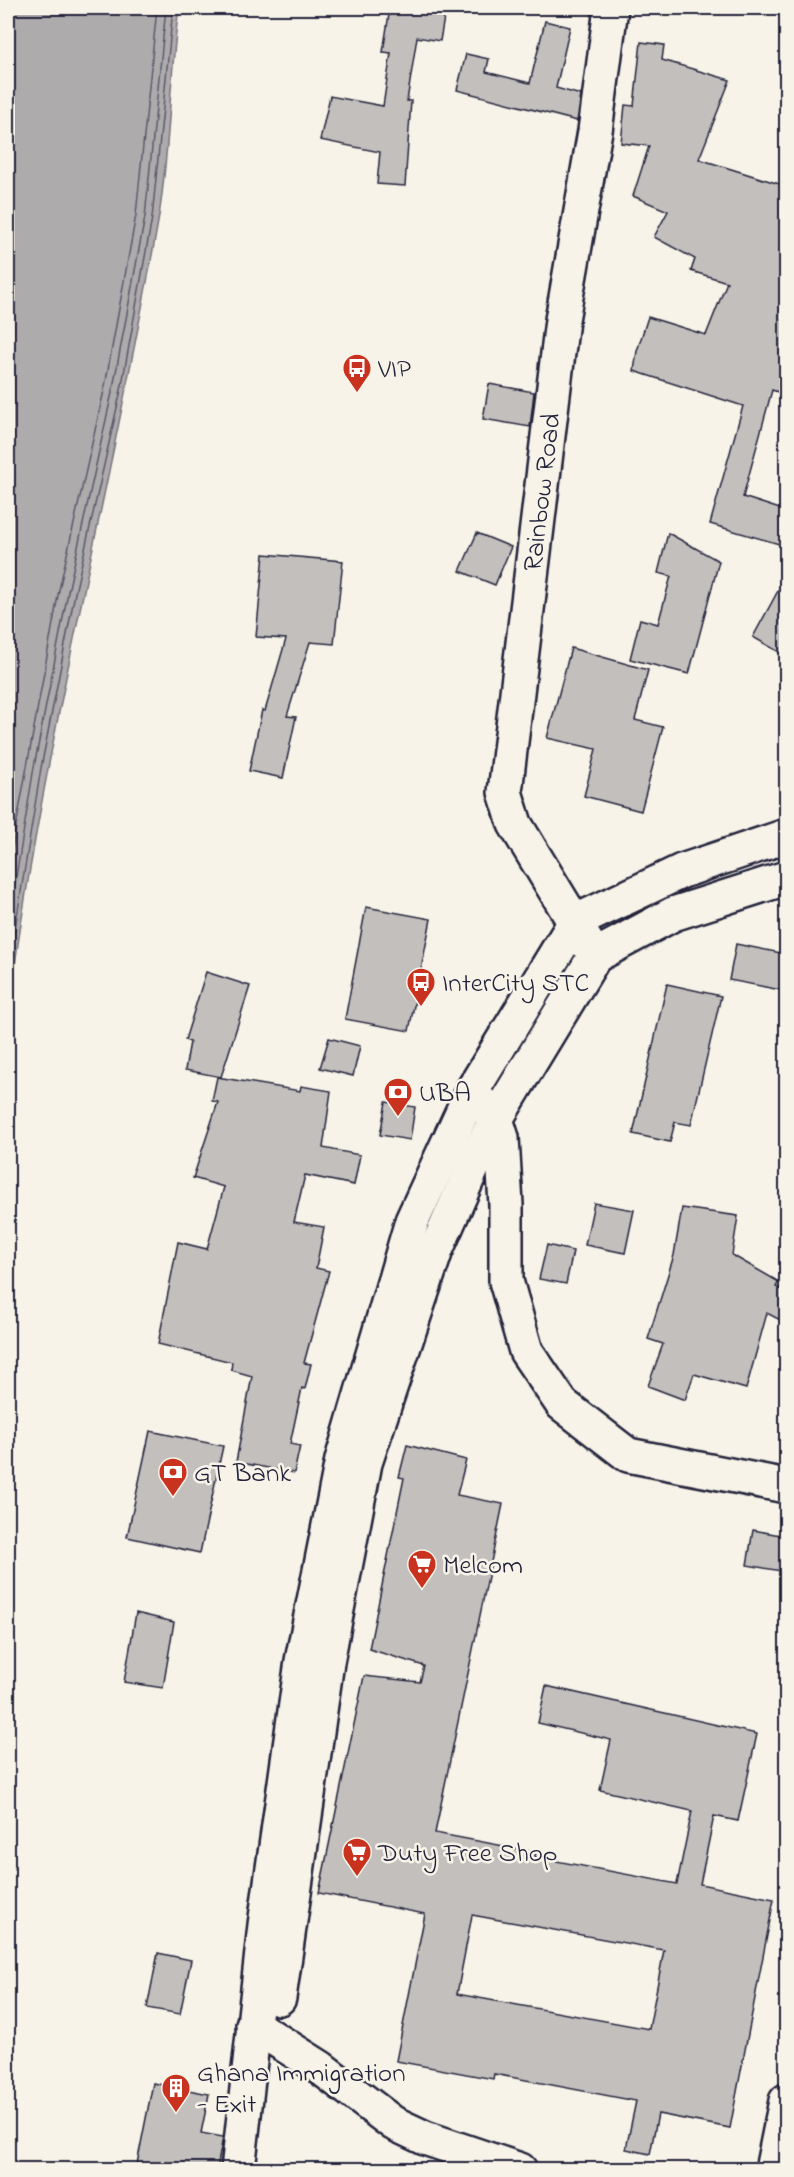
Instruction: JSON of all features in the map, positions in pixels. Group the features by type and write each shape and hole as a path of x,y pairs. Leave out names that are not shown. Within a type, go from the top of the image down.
{"main road":[{"name":"Rainbow Road","path":"595,956 515,824 505,792 562,320 595,131 611,8"},
{"path":"260,2169 263,2033 302,1660 342,1460 412,1221 472,1091 575,922 682,871 786,836"},
{"path":"238,2169 364,1463 435,1250 496,1119 595,956 672,914 786,878"},
{"path":"472,1091 496,1119 502,1138 506,1205 506,1281 526,1352 562,1404 628,1455 786,1486"},
{"path":"263,2033 321,2068 393,2123 425,2138 520,2169"},
{"path":"772,2169 786,2101"}],"water":[{"path":"8,8 179,8 158,222 120,421 39,816 8,1016"}],"building":[{"path":"390,8 417,8 445,12 440,41 417,37 407,101 411,101 405,186 377,184 380,152 320,140 330,96 383,106 391,53 383,52"},
{"path":"545,21 570,27 556,88 581,95 577,121 457,90 466,54 489,59 486,72 530,83"},
{"path":"641,42 664,45 662,60 730,80 699,159 786,186 786,366 778,392 772,390 743,497 786,511 786,546 710,524 743,406 634,371 637,351 648,317 706,335 727,282 691,271 695,259 654,237 668,211 633,196 649,146 621,143 625,105 634,106"},
{"path":"489,384 534,392 530,427 483,419"},
{"path":"477,533 511,547 495,585 460,571"},
{"path":"668,533 719,561 689,674 630,659 640,619 658,624 671,576 658,573"},
{"path":"264,554 343,561 334,644 310,642 287,716 296,717 283,778 249,771 262,710 265,711 286,639 256,637"},
{"path":"786,576 786,656 753,637"},
{"path":"571,648 648,670 635,720 663,727 641,811 584,796 596,749 547,738"},
{"path":"366,907 431,919 409,1031 345,1019"},
{"path":"736,944 786,954 786,991 729,980"},
{"path":"206,972 250,986 221,1077 185,1070 190,1042 185,1040"},
{"path":"667,984 721,996 691,1125 675,1122 670,1142 633,1134"},
{"path":"329,1038 360,1046 353,1076 320,1068"},
{"path":"217,1077 300,1091 301,1086 331,1091 323,1148 360,1155 354,1185 305,1175 294,1222 324,1227 316,1268 329,1271 304,1363 311,1364 305,1389 302,1388 290,1444 300,1446 294,1473 236,1462 252,1376 231,1370 232,1362 158,1344 178,1242 207,1249 224,1187 193,1178 218,1102 212,1101"},
{"path":"386,1102 415,1107 410,1140 380,1135"},
{"path":"594,1203 634,1210 625,1253 585,1245"},
{"path":"682,1208 738,1216 732,1255 779,1282 776,1287 786,1292 786,1323 767,1313 746,1389 694,1374 685,1400 648,1386 663,1344 648,1339 674,1255"},
{"path":"547,1245 573,1251 566,1284 539,1279"},
{"path":"150,1431 223,1446 200,1553 127,1537"},
{"path":"407,1445 466,1460 457,1495 503,1504 435,1833 536,1852 535,1857 677,1884 692,1811 600,1790 611,1740 538,1723 546,1686 757,1734 738,1821 714,1816 700,1884 774,1899 730,2128 658,2114 650,2154 626,2149 636,2101 494,2074 493,2079 396,2061 425,1914 319,1893 364,1676 420,1682 424,1666 369,1649 404,1478 399,1477","holes":["472,1915 664,1950 649,2029 457,1994"]},
{"path":"753,1530 786,1536 781,1571 747,1565"},
{"path":"136,1613 174,1622 163,1688 124,1682"},
{"path":"158,1953 191,1960 180,2014 147,2008"},
{"name":"Ghana Immigration - Exit","path":"153,2083 209,2094 201,2133 223,2137 217,2169 136,2169"}],"place":[{"name":"VIP","path":"357,394"},
{"name":"InterCity STC","path":"421,1008"},
{"name":"UBA","path":"398,1118"},
{"name":"GT Bank","path":"173,1498"},
{"name":"Melcom","path":"422,1590"},
{"name":"Duty Free Shop","path":"357,1878"},
{"name":"Ghana Immigration - Exit","path":"176,2114"}]}
